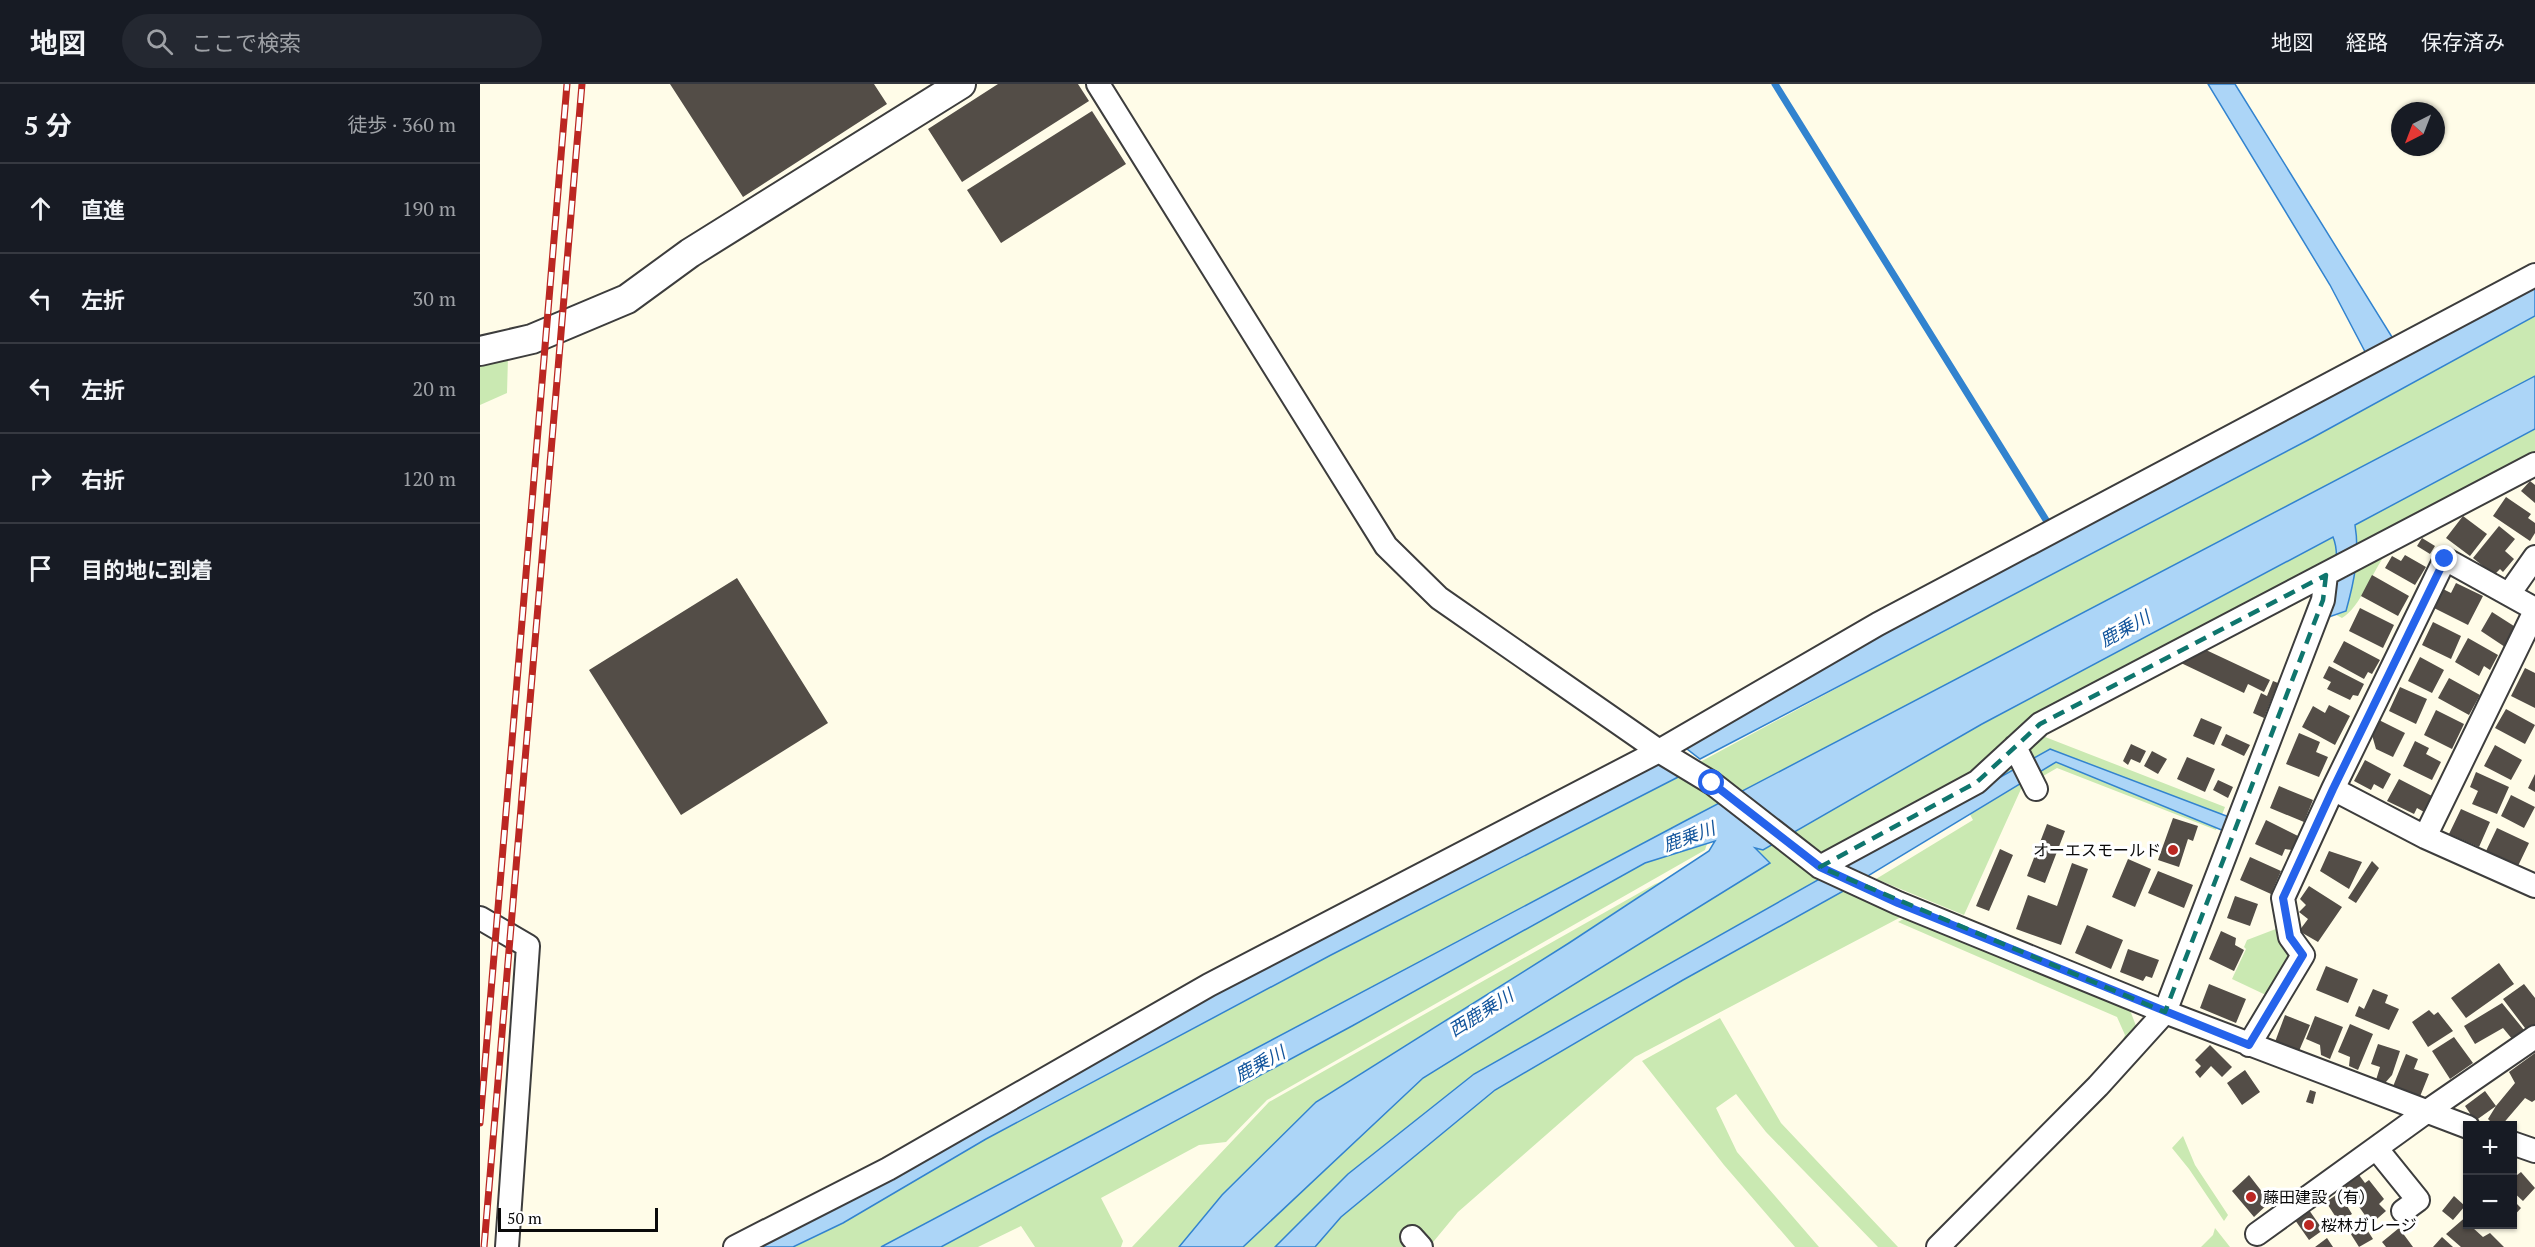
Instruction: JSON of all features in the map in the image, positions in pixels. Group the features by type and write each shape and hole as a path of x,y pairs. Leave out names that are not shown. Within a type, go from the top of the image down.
{"street":[{"path":"480,351 532,339 627,299 690,252 961,84"},
{"path":"1098,84 1386,546 1439,598 1659,751 1726,793 1828,871 2165,1012 2463,1125"},
{"path":"735,1247 888,1169 1209,985 1659,751 1878,624 2535,275"},
{"path":"1828,871 1977,782 2027,769 2040,724 2535,464"},
{"path":"2509,594 2535,557"},
{"path":"2249,1045 2303,955 2290,937 2283,898 2333,789 2445,559 2535,610 2425,837"},
{"path":"1938,1247 2098,1086 2165,1012 2323,600 2339,568"},
{"path":"2333,789 2425,837 2532,878"},
{"path":"480,918 528,946 507,1247"},
{"path":"2257,1234 2426,1112 2535,1037"},
{"path":"2517,1145 2535,1151"},
{"path":"2376,1148 2418,1200 2403,1210"}],"highlighted area":[{"path":"2326,575 2323,600 2165,1012 1820,867 1977,782 2040,724"}],"green space":[{"path":"2535,304 2535,456 2031,722 1981,771 1820,856 1700,762 2247,467"},
{"path":"508,357 507,393 480,405 480,362"},
{"path":"2387,552 2349,613 2342,618 2327,610 2339,574"},
{"path":"2040,735 2225,807 2216,830 2057,768 2021,789 1964,915 1876,879 1973,820 1961,798"},
{"path":"1658,754 1721,800 1705,850 1267,1100 1226,1142 1199,1145 1101,1198 1123,1241 1121,1247 1035,1247 1021,1226 978,1247 736,1247"},
{"path":"1768,840 1845,890 1901,917 1635,1057 1458,1212 1429,1247 1132,1247 1269,1102 1655,884"},
{"path":"1905,918 2128,1005 2138,1031 2117,1052 2125,1035 2117,1017 1898,922"},
{"path":"2281,927 2291,954 2268,996 2232,979 2246,949 2244,947 2247,940"},
{"path":"1720,1018 1781,1123 1898,1247 1878,1247 1766,1132 1736,1094 1716,1108 1737,1152 1819,1247 1795,1247 1724,1165 1642,1061"},
{"path":"2183,1136 2195,1165 2228,1215 2224,1221 2172,1148"},
{"path":"2215,1228 2230,1247 2201,1247 2213,1235"}],"water":[{"path":"2208,84 2235,84 2400,350 2535,277 2535,316 2312,438 1700,759 1682,745 1978,577 2372,365 2330,285"},
{"path":"2535,376 2535,429 2355,525 2357,547 2355,568 2346,611 2329,617 2336,566 2336,546 2333,537 1982,724 1763,850 1755,848 1770,863 1423,1078 1243,1247 1179,1247 1222,1195 1316,1102 1569,943 1709,851 1715,841 1645,863 1352,1026 941,1247 881,1247 1685,821"},
{"path":"2050,749 2229,817 2224,831 2056,762 1863,879 1840,868"},
{"path":"1662,757 1684,774 1331,955 986,1139 843,1223 793,1247 742,1247 1079,1064"},
{"path":"1823,877 1847,889 1683,980 1495,1090 1341,1217 1315,1247 1275,1247 1348,1174 1474,1074"}],"building":[{"path":"670,84 874,84 887,104 743,197"},
{"path":"998,84 1078,84 1089,101 962,182 928,129"},
{"path":"1092,111 1126,164 1001,243 967,190"},
{"path":"2530,481 2535,485 2535,503 2521,491"},
{"path":"2506,497 2531,514 2528,518 2535,523 2535,533 2530,541 2493,516"},
{"path":"2463,516 2487,534 2470,556 2446,538"},
{"path":"2499,526 2515,539 2505,551 2514,559 2503,572 2500,569 2494,575 2473,558"},
{"path":"2422,538 2435,546 2430,554 2417,546"},
{"path":"2405,555 2426,567 2415,585 2385,568 2392,556 2401,561"},
{"path":"2372,575 2409,596 2398,616 2361,596"},
{"path":"737,578 828,723 681,815 589,670"},
{"path":"2456,583 2483,596 2468,625 2432,607 2441,588 2451,593"},
{"path":"2360,608 2394,625 2383,648 2349,631"},
{"path":"2492,612 2517,628 2505,647 2481,631"},
{"path":"2433,622 2461,636 2451,659 2422,645"},
{"path":"2468,638 2498,655 2490,670 2484,666 2479,676 2455,662"},
{"path":"2344,641 2380,660 2372,674 2368,672 2364,679 2333,662"},
{"path":"2206,650 2270,680 2264,692 2248,684 2244,693 2181,663"},
{"path":"2420,657 2444,670 2432,693 2408,681"},
{"path":"2329,666 2364,684 2358,696 2353,695 2350,700 2327,689 2331,682 2323,678"},
{"path":"2525,668 2535,673 2535,708 2511,696"},
{"path":"2449,678 2480,695 2469,715 2438,698"},
{"path":"2273,681 2278,683 2264,718 2253,713 2261,693 2267,696"},
{"path":"2400,687 2427,699 2416,724 2389,711"},
{"path":"2329,705 2350,716 2335,745 2302,727 2313,706 2325,713"},
{"path":"2506,709 2535,725 2525,744 2495,728"},
{"path":"2436,710 2464,724 2452,749 2424,735"},
{"path":"2201,718 2222,727 2214,745 2193,736"},
{"path":"2379,720 2405,733 2393,757 2376,749 2372,735"},
{"path":"2299,733 2320,742 2316,752 2328,757 2319,777 2286,764"},
{"path":"2226,734 2250,745 2244,756 2221,745"},
{"path":"2415,741 2429,748 2426,754 2441,762 2432,780 2403,766"},
{"path":"2131,744 2146,751 2140,763 2131,759 2128,765 2123,761"},
{"path":"2495,745 2522,760 2511,780 2484,766"},
{"path":"2152,751 2167,759 2158,774 2144,766"},
{"path":"2187,757 2215,769 2205,792 2177,779"},
{"path":"2365,760 2391,774 2383,789 2374,784 2371,790 2354,781"},
{"path":"2476,772 2509,787 2497,814 2472,804 2478,791 2470,787"},
{"path":"2535,774 2535,792 2528,788"},
{"path":"2399,779 2432,796 2424,812 2417,808 2414,814 2387,801"},
{"path":"2218,780 2233,787 2228,798 2213,790"},
{"path":"2279,786 2313,800 2304,822 2270,808"},
{"path":"2511,795 2535,807 2524,828 2501,816"},
{"path":"2461,809 2490,822 2479,847 2449,834"},
{"name":"オーエスモールド","path":"2173,818 2198,826 2193,841 2188,839 2179,867 2158,860"},
{"path":"2266,820 2298,836 2292,850 2285,849 2282,856 2255,844"},
{"path":"2047,824 2065,831 2045,883 2027,876"},
{"path":"2497,828 2529,843 2518,866 2486,851"},
{"path":"2000,849 2013,855 1989,911 1976,906"},
{"path":"2329,851 2362,862 2349,889 2320,871"},
{"path":"2250,857 2281,871 2271,894 2240,880"},
{"path":"2128,859 2151,869 2135,907 2112,897"},
{"path":"2372,861 2379,868 2356,903 2348,898"},
{"path":"2072,863 2088,869 2061,945 2016,929 2028,895 2057,906"},
{"path":"2158,871 2193,885 2184,908 2148,893"},
{"path":"2309,886 2342,907 2318,942 2299,931 2308,919 2299,912 2306,905 2300,899"},
{"path":"2235,896 2258,904 2250,926 2227,918"},
{"path":"2087,925 2123,940 2111,969 2075,953"},
{"path":"2221,931 2236,938 2235,945 2244,950 2234,971 2209,959"},
{"path":"2128,949 2159,960 2152,978 2146,976 2143,981 2120,972"},
{"path":"2499,963 2514,984 2466,1018 2451,998"},
{"path":"2326,966 2358,979 2348,1003 2316,990"},
{"path":"2209,984 2246,999 2236,1023 2200,1008"},
{"path":"2524,984 2535,998 2535,1027 2528,1032 2503,999"},
{"path":"2373,989 2388,995 2385,1003 2399,1009 2389,1030 2355,1016 2359,1006 2364,1009"},
{"path":"2502,1003 2524,1030 2513,1040 2503,1028 2475,1044 2464,1026"},
{"path":"2429,1010 2434,1015 2438,1012 2453,1031 2428,1047 2412,1022"},
{"path":"2285,1015 2310,1025 2299,1051 2275,1042"},
{"path":"2315,1016 2343,1027 2330,1059 2321,1055 2320,1045 2306,1039"},
{"path":"2350,1024 2373,1034 2358,1070 2349,1066 2350,1057 2338,1052"},
{"path":"2454,1037 2473,1063 2450,1079 2432,1051"},
{"path":"2378,1044 2400,1051 2392,1075 2385,1083 2376,1080 2380,1067 2371,1064"},
{"path":"2210,1045 2232,1067 2222,1077 2211,1066 2200,1078 2195,1072 2201,1066 2195,1060"},
{"path":"2535,1053 2535,1100 2532,1102 2525,1098 2505,1121 2490,1121 2488,1119 2496,1106 2515,1083 2509,1072"},
{"path":"2406,1054 2418,1059 2414,1069 2429,1074 2419,1099 2392,1089"},
{"path":"2245,1070 2260,1092 2242,1105 2227,1083"},
{"path":"2310,1090 2316,1092 2313,1104 2306,1102"},
{"path":"2485,1091 2496,1106 2475,1121 2465,1106"},
{"path":"2521,1172 2535,1188 2523,1201 2517,1196 2517,1175"},
{"name":"藤田建設（有）","path":"2249,1175 2270,1202 2254,1217 2232,1191"},
{"path":"2359,1175 2365,1183 2369,1180 2384,1199 2379,1204 2386,1211 2371,1224 2344,1185"},
{"name":"桜林ガレージ","path":"2339,1193 2352,1214 2339,1222 2326,1202"},
{"path":"2454,1196 2463,1204 2463,1208 2453,1220 2442,1211"},
{"name":"桜林ガレージ","path":"2309,1210 2323,1230 2309,1240 2295,1220"},
{"name":"桜林ガレージ","path":"2360,1219 2373,1239 2359,1247 2347,1228"},
{"path":"2463,1219 2463,1229 2474,1229 2483,1237 2490,1233 2504,1247 2461,1247 2446,1234"},
{"path":"2399,1228 2413,1247 2386,1247 2382,1242"},
{"path":"2442,1237 2453,1247 2433,1247"},
{"name":"桜林ガレージ","path":"2327,1238 2333,1247 2315,1247"}],"waterway":[{"path":"1775,84 2051,528"}],"railway":[{"path":"480,1123 567,84"},
{"path":"484,1247 582,84"}],"place":[{"name":"オーエスモールド","path":"2173,850"},
{"name":"藤田建設（有）","path":"2251,1197"},
{"name":"桜林ガレージ","path":"2309,1225"}],"route":[{"path":"1712,783 1820,867 1898,903 2249,1045 2303,955 2290,937 2283,898 2333,789 2445,559"}],"water label":[{"name":"鹿乗川","path":"2125,629"},
{"name":"鹿乗川","path":"1689,837"},
{"name":"西鹿乗川","path":"1481,1013"},
{"name":"鹿乗川","path":"1260,1064"}]}
